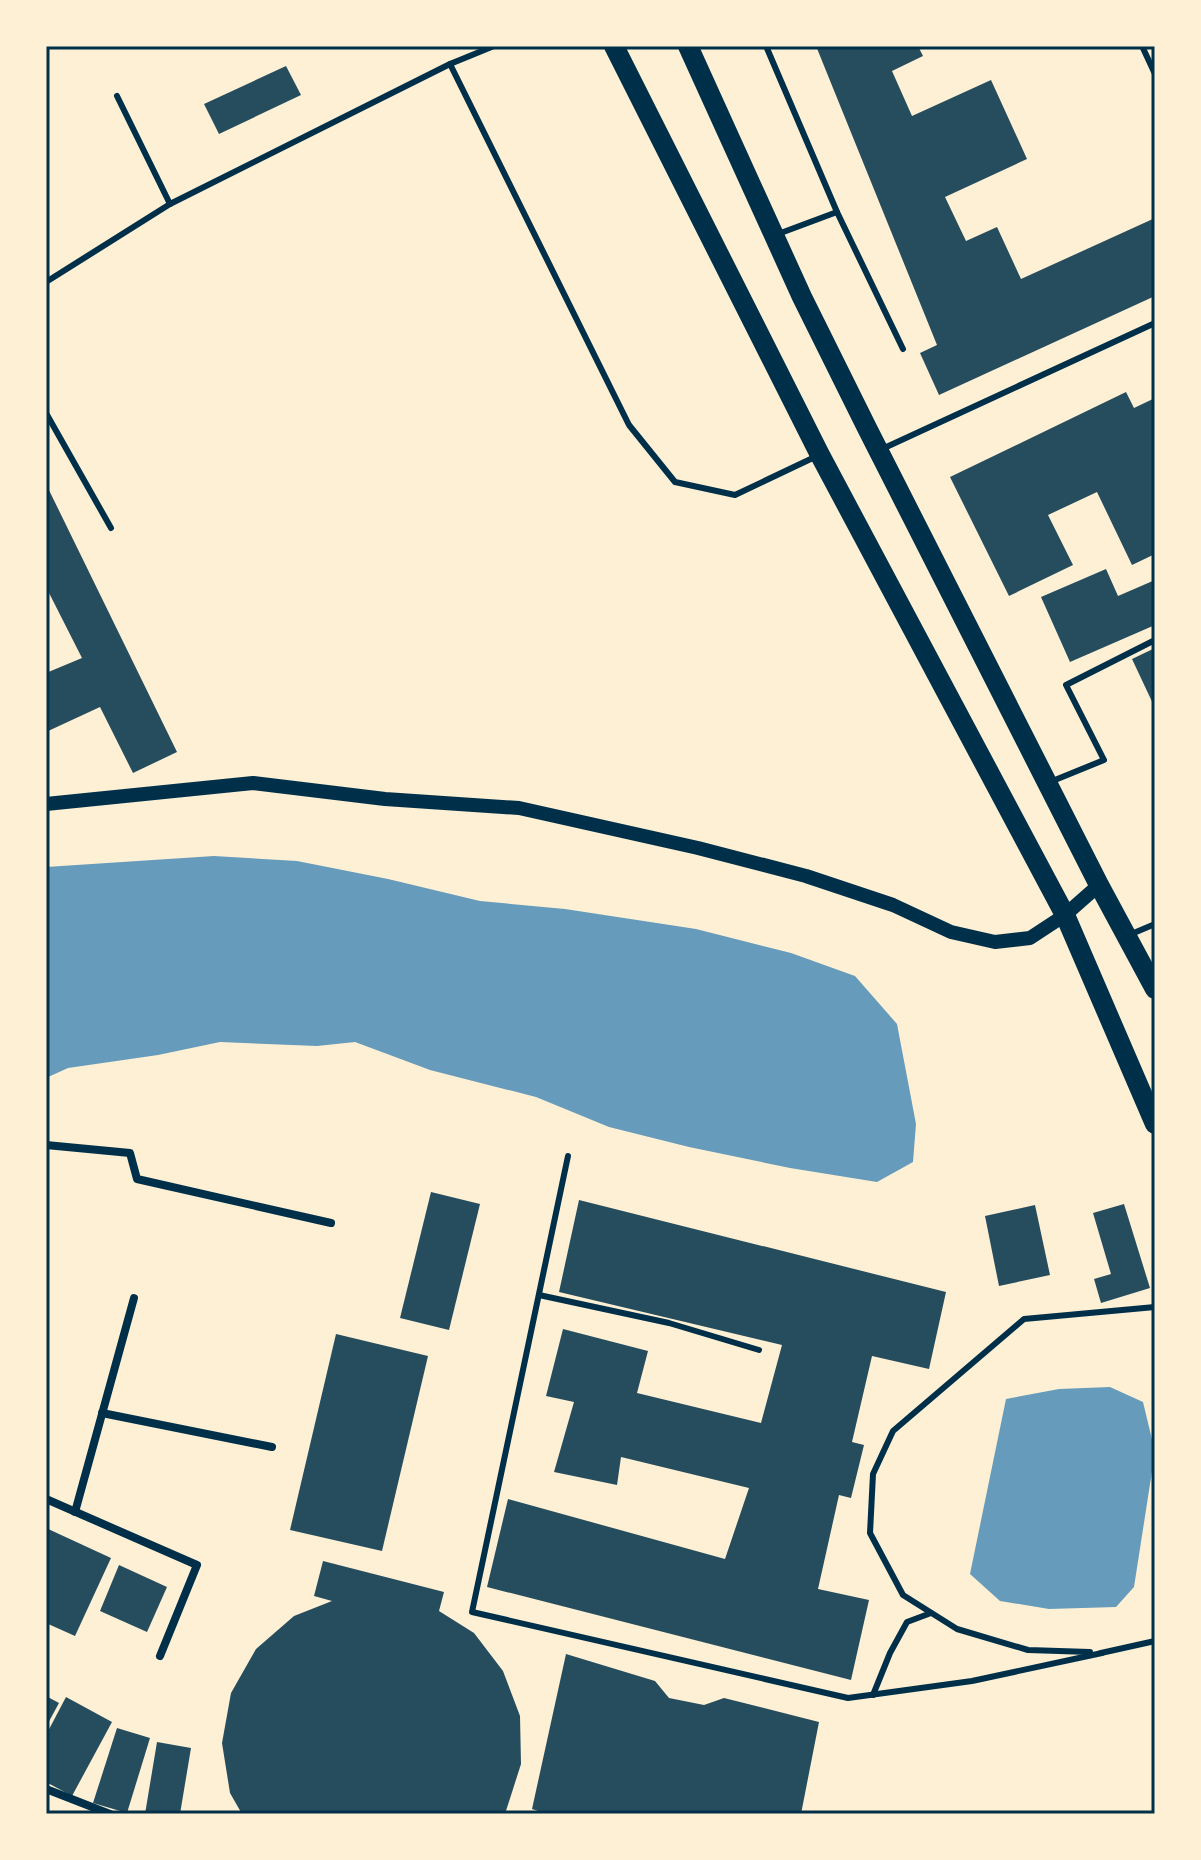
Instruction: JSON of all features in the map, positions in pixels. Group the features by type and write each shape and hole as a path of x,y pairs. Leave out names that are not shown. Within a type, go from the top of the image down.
{"main road":[{"path":"614,46 820,455 1065,915 1155,1124"},
{"path":"688,46 774,235 878,450 1155,989"}],"street":[{"path":"46,804 253,783 385,799 519,808 806,876 893,905 951,932 995,942 1030,938 1065,915 1099,885"},
{"path":"46,1145 130,1153 137,1179 331,1223"},
{"path":"75,1512 134,1298"},
{"path":"102,1413 272,1447"},
{"path":"46,1499 197,1565 160,1656"},
{"path":"46,1789 110,1814"}],"lane":[{"path":"46,282 170,204 450,64 494,46"},
{"path":"766,46 837,212 903,349"},
{"path":"1142,46 1155,74"},
{"path":"450,64 629,425 675,482 735,495 820,455"},
{"path":"117,96 170,204"},
{"path":"774,235 837,212"},
{"path":"878,450 1155,323"},
{"path":"46,413 111,528"},
{"path":"1047,783 1104,760 1066,685 1155,640"},
{"path":"1128,936 1155,924"},
{"path":"568,1156 472,1612 848,1698 972,1681 1155,1641"},
{"path":"539,1295 669,1323 759,1350"},
{"path":"1102,1653 1028,1650 957,1629 903,1595 870,1533 873,1474 893,1431 1024,1319 1155,1307"},
{"path":"873,1695 907,1622 931,1613"}],"water":[{"path":"214,856 297,861 480,901 565,909 696,929 791,953 855,976 897,1024 916,1124 913,1162 877,1182 689,1147 609,1127 536,1097 430,1070 355,1042 317,1046 220,1042 68,1068 46,1078 46,867"},
{"path":"1110,1387 1143,1402 1155,1452 1134,1587 1116,1607 1049,1609 1000,1601 970,1574 1006,1399 1059,1389"}],"building":[{"path":"816,46 918,46 923,56 892,71 912,116 991,80 1027,159 945,197 966,241 997,227 1021,279 1155,218 1155,296 939,395 920,353 937,345"},
{"path":"286,66 301,95 219,134 204,104"},
{"path":"1126,392 1134,408 1155,398 1155,554 1132,565 1097,492 1048,515 1073,565 1009,596 950,477"},
{"path":"46,484 177,752 133,773 100,707 46,732 46,673 82,658 46,587"},
{"path":"1106,569 1118,596 1155,580 1155,625 1070,662 1041,597"},
{"path":"1155,648 1155,708 1132,659"},
{"path":"431,1192 480,1204 449,1330 400,1318"},
{"path":"579,1200 946,1292 929,1369 872,1356 852,1442 864,1445 851,1498 839,1495 818,1589 869,1600 851,1680 487,1587 508,1499 725,1559 749,1488 621,1457 617,1485 554,1472 574,1402 546,1396 563,1329 648,1351 637,1393 761,1423 782,1345 559,1292"},
{"path":"1124,1204 1150,1288 1101,1303 1094,1279 1111,1274 1093,1213"},
{"path":"1035,1205 1050,1275 999,1286 985,1216"},
{"path":"336,1334 428,1356 382,1551 290,1530"},
{"path":"46,1528 111,1558 75,1636 46,1623"},
{"path":"323,1561 444,1592 439,1611 474,1633 503,1671 520,1716 521,1764 505,1814 242,1814 230,1793 222,1743 231,1693 256,1649 294,1616 332,1601 314,1596"},
{"path":"119,1565 167,1587 147,1632 100,1611"},
{"path":"566,1654 655,1681 669,1698 704,1705 724,1698 819,1722 801,1814 547,1814 532,1809"},
{"path":"46,1696 59,1703 46,1727"},
{"path":"66,1697 112,1722 72,1796 46,1782 46,1735"},
{"path":"117,1728 150,1738 127,1813 93,1803"},
{"path":"157,1742 191,1748 180,1814 145,1814"}]}
